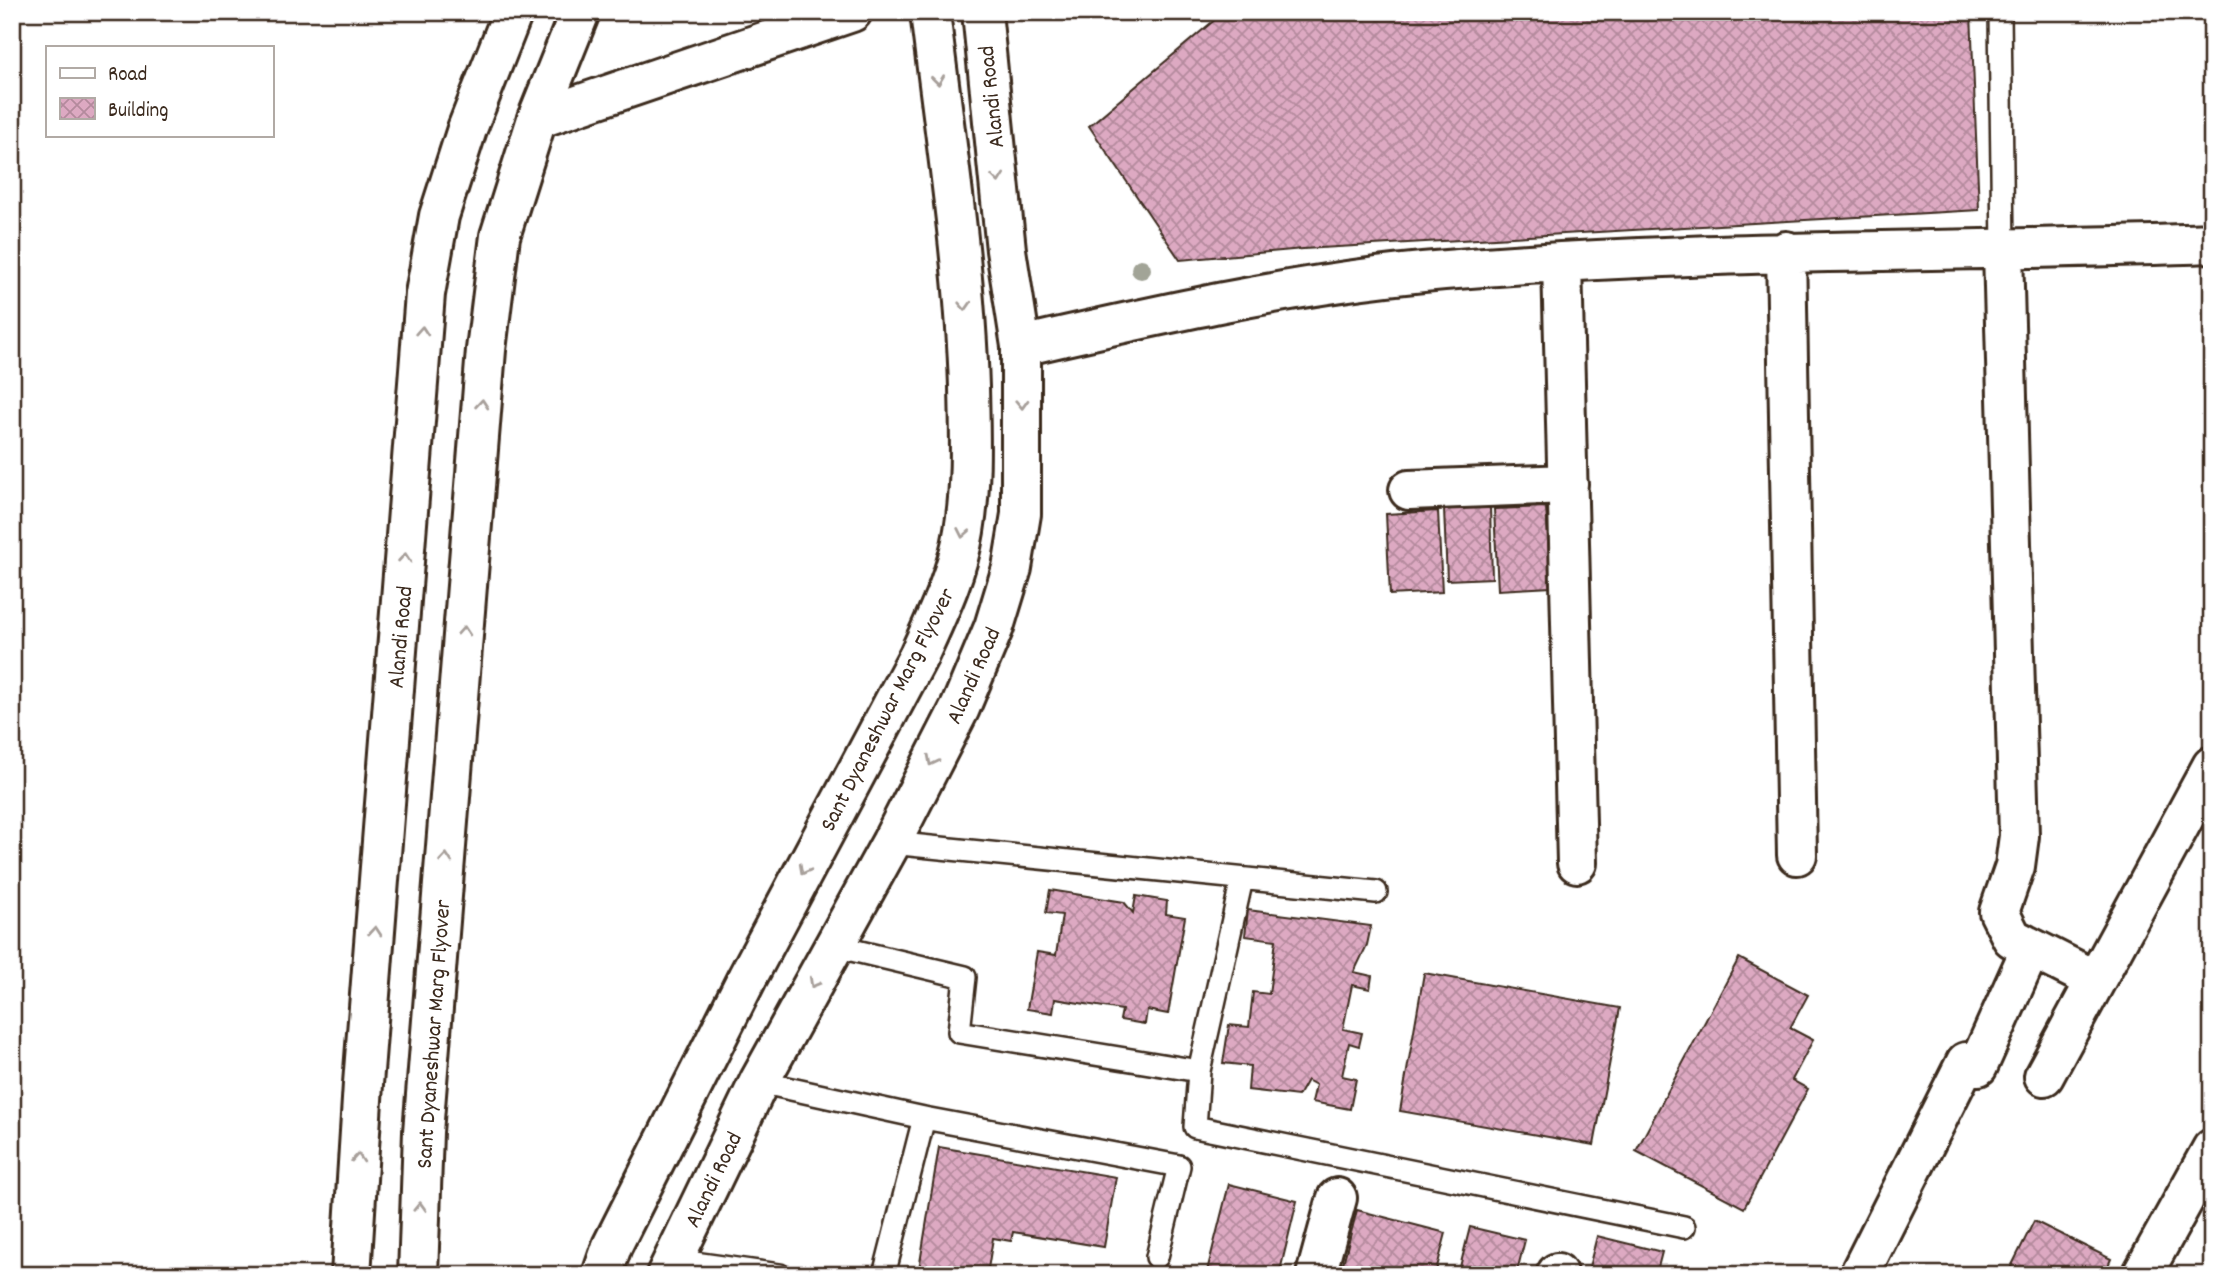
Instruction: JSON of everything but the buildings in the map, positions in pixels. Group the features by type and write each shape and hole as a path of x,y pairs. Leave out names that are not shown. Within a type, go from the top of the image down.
{"street":[{"name":"Alandi Road","path":"351,1275 363,1084 425,294 439,216 467,129 513,12"},
{"name":"Sant Dyaneshwar Marg Flyover","path":"418,1275 423,1132 486,350 500,236 537,119 580,12"},
{"path":"537,119 852,12"},
{"name":"Sant Dyaneshwar Marg Flyover","path":"602,1275 612,1245 701,1068 919,655 949,587 961,542 971,454 965,299 930,12"},
{"name":"Alandi Road","path":"670,1267 759,1082 891,843 960,708 994,627 1012,568 1021,514 1021,346 1006,250 982,12"},
{"path":"1021,346 1220,302 1422,272 1786,251 2003,251 2212,243"},
{"path":"1786,251 1797,855"},
{"path":"2003,251 2019,836 2015,866 1999,912 2012,938 2095,980"},
{"path":"1562,262 1577,863"},
{"path":"1409,490 1567,484"},
{"path":"2044,1076 2212,766"},
{"path":"1859,1275 1966,1062 1978,1066 2031,948"},
{"path":"2142,1275 2212,1149"},
{"path":"1316,1275 1337,1198"}],"lane":[{"path":"2000,12 2003,251"},
{"path":"891,843 1376,892"},
{"path":"1242,879 1199,1071 1195,1128 1684,1227"},
{"path":"835,946 965,977 958,1032 1199,1071"},
{"path":"759,1082 924,1118 1179,1166 1157,1257"},
{"path":"884,1275 924,1118"},
{"path":"670,1267 780,1275"}]}
